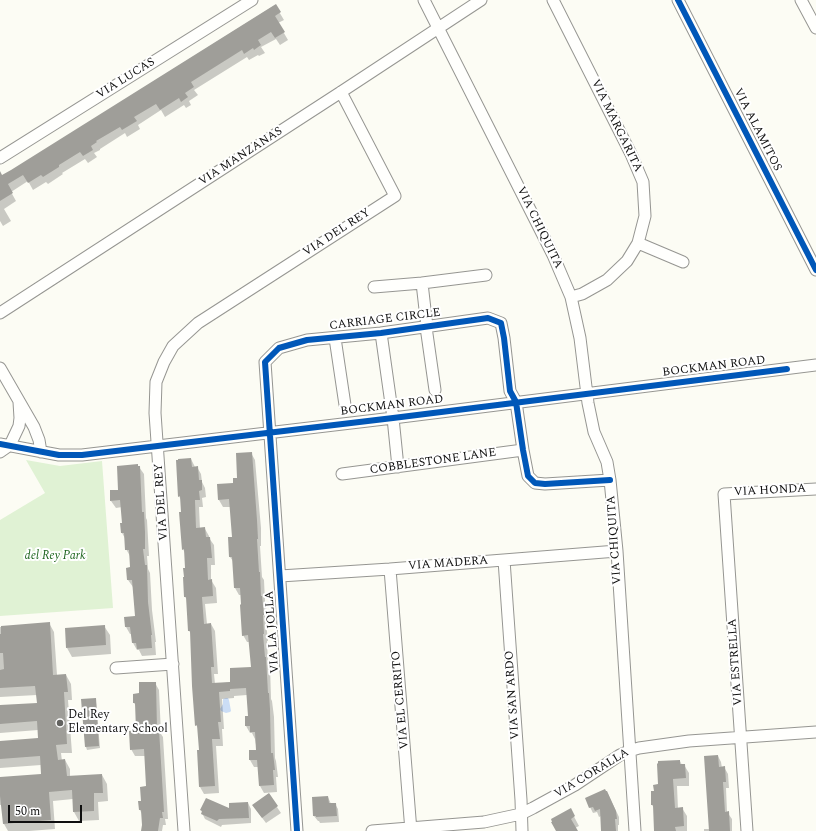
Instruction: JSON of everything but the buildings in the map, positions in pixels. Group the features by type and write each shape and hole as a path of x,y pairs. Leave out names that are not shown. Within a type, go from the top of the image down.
{"street":[{"name":"VIA LUCAS","path":"0,158 252,0"},
{"name":"VIA CHIQUITA","path":"424,0 553,255 571,297 580,338 594,432 607,462 610,480 635,831"},
{"name":"VIA MANZANAS","path":"0,313 481,0"},
{"name":"VIA MARGARITA","path":"553,0 631,154 643,182 645,216 638,243 627,261 607,280 582,294 571,297"},
{"name":"VIA ALAMITOS","path":"678,0 816,270"},
{"path":"802,0 816,28"},
{"name":"VIA DEL REY","path":"184,831 155,414 156,382 164,362 173,346 198,323 394,196 341,92"},
{"path":"638,243 683,262"},
{"path":"374,287 486,275"},
{"path":"422,283 426,327 435,390"},
{"name":"CARRIAGE CIRCLE","path":"270,432 265,362 279,348 307,340 381,334 488,318 501,323 510,391 516,402"},
{"path":"381,334 394,418 398,467"},
{"path":"335,338 345,405"},
{"name":"BOCKMAN ROAD","path":"5,444 59,455 82,455 394,418 816,365"},
{"path":"0,368 34,427 39,440 41,452"},
{"path":"0,452 19,426 19,399"},
{"path":"516,402 528,476 535,483 545,484 610,480"},
{"name":"VIA LA JOLLA","path":"270,432 297,831"},
{"name":"COBBLESTONE LANE","path":"342,474 523,450"},
{"name":"VIA HONDA","path":"724,494 816,489"},
{"name":"VIA ESTRELLA","path":"724,494 748,831"},
{"name":"VIA MADERA","path":"280,576 616,551"},
{"name":"VIA SAN ARDO","path":"504,560 522,831"},
{"name":"VIA EL CERRITO","path":"390,568 411,830"},
{"path":"116,668 173,664"},
{"name":"VIA CORALLA","path":"372,831 411,830 484,822 521,814 575,784 617,757 629,751 642,748 689,741 816,732"}],"green space":[{"name":"del Rey Park","path":"26,460 60,466 102,461 113,608 0,616 0,520 45,493"}],"water":[{"path":"226,698 229,700 231,711 226,713 220,709 223,704 223,699"}],"cycle path":[{"path":"678,0 816,270"},
{"path":"297,831 265,362 279,348 307,340 381,333 488,318 501,323 510,391 516,402 528,476 535,483 545,484 610,480"},
{"path":"0,444 59,455 82,455 787,369"}],"place":[{"name":"Del Rey Elementary School","path":"60,723"}]}
